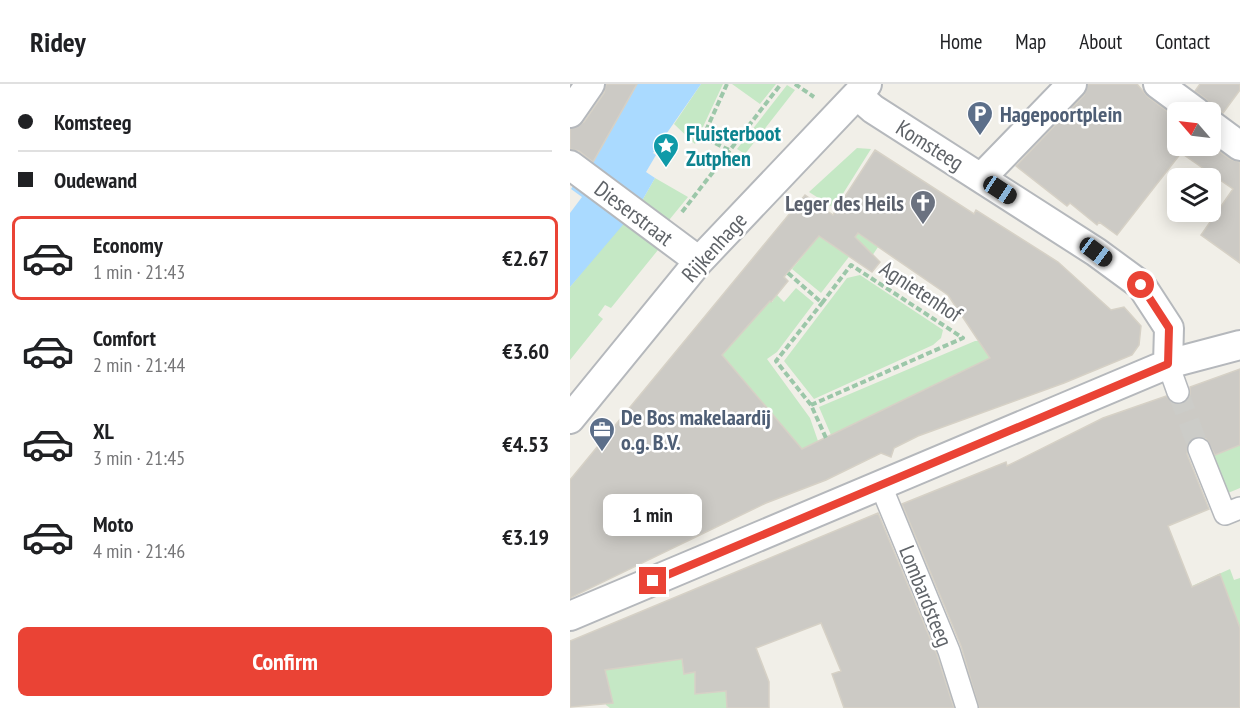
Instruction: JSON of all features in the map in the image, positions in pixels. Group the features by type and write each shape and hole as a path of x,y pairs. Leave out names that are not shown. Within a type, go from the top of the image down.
{"street":[{"path":"570,113 590,84"},
{"path":"981,178 1072,84"},
{"path":"1158,84 1182,102"},
{"name":"Komsteeg","path":"862,89 873,109 1096,252 1141,285 1169,328 1168,364"},
{"name":"Rijkenhage","path":"570,419 699,261 862,89"},
{"path":"1221,132 1240,146"},
{"name":"Dieserstraat","path":"574,168 699,261"},
{"path":"570,616 1168,364 1240,345"},
{"path":"1168,364 1178,392"},
{"path":"1199,449 1226,514 1240,508"},
{"name":"Lombardsteeg","path":"881,486 949,651 967,708"}],"path":[{"path":"727,84 703,137 729,150"},
{"path":"675,220 781,84"},
{"name":"Agnietenhof","path":"811,405 963,338 851,265 776,361 811,405 826,438"},
{"path":"788,273 822,303"}],"green space":[{"path":"701,84 723,84 695,144 674,124"},
{"path":"732,84 776,84 760,104"},
{"path":"787,85 795,90 745,154 737,149"},
{"path":"857,148 871,149 834,208 809,192"},
{"path":"655,178 688,197 665,225 639,206"},
{"path":"627,217 662,245 611,308 605,305 598,315 603,319 570,360 570,287"},
{"path":"858,233 878,247 870,259 855,249 821,293 792,269 819,236 845,254"},
{"path":"860,275 943,330 941,338 933,345 814,399 784,361 847,278"},
{"path":"796,288 814,303 777,352 767,359 810,418 818,441 802,449 722,355 768,299 772,302 777,295 784,302"},
{"path":"1056,338 952,377 831,435 819,407 975,341"},
{"path":"1240,443 1240,488 1228,493 1213,453"},
{"path":"1230,569 1234,580 1240,578 1240,628 1202,611 1192,586"},
{"path":"654,652 656,663 682,659 684,674 713,668 695,676 695,694 726,691 727,708 610,708 606,705 601,679 607,678 605,670"}],"water":[{"path":"637,84 701,84 653,153 656,155 646,172 655,178 639,206 570,287 570,213 582,197 571,189 589,162 592,164"}],"building":[{"path":"606,84 637,84 593,162 579,151 570,149 570,129 584,122 604,93"},
{"path":"1088,84 1137,84 1148,97 1167,111 1167,156 1179,156 1167,168 1117,235 1099,222 1097,225 1070,203 1067,206 1016,166 1084,95"},
{"path":"1200,84 1240,84 1240,90 1223,113 1221,112 1221,102 1208,102 1195,91"},
{"path":"875,150 974,214 976,210 1058,262 1111,310 1124,307 1141,326 1139,345 1132,355 1064,383 918,436 894,448 891,457 881,453 826,480 766,503 570,598 570,480 805,195 833,215","holes":["858,233 948,295 990,358 802,449 722,355 771,302 788,281 784,277 819,236 872,272 880,262 855,237"]},
{"path":"1221,153 1240,162 1240,263 1201,235 1210,222 1221,222 1221,206 1233,189 1221,181 1221,168 1203,168 1185,156 1221,156"},
{"path":"1240,369 1240,445 1215,455 1206,439 1195,437 1189,441 1187,454 1209,509 1168,526 1192,587 1220,574 1240,628 1240,708 979,708 961,646 902,504 1006,462 1007,466 1103,418 1166,396 1175,404 1183,404 1190,395 1190,387"},
{"path":"878,513 937,655 954,708 844,708 832,674 841,671 821,623 756,648 769,682 769,708 727,708 726,691 695,694 695,672 684,674 682,659 605,670 613,703 570,707 570,641"}],"tunnel":[{"path":"1178,392 1199,449"}],"place":[{"name":"Hagepoortplein","path":"980,137"},
{"name":"Fluisterboot Zutphen","path":"666,169"},
{"name":"Leger des Heils","path":"923,226"},
{"name":"De Bos makelaardij o.g. B.V.","path":"602,453"}],"route":[{"path":"653,581 1168,364 1169,328 1141,285"}]}
